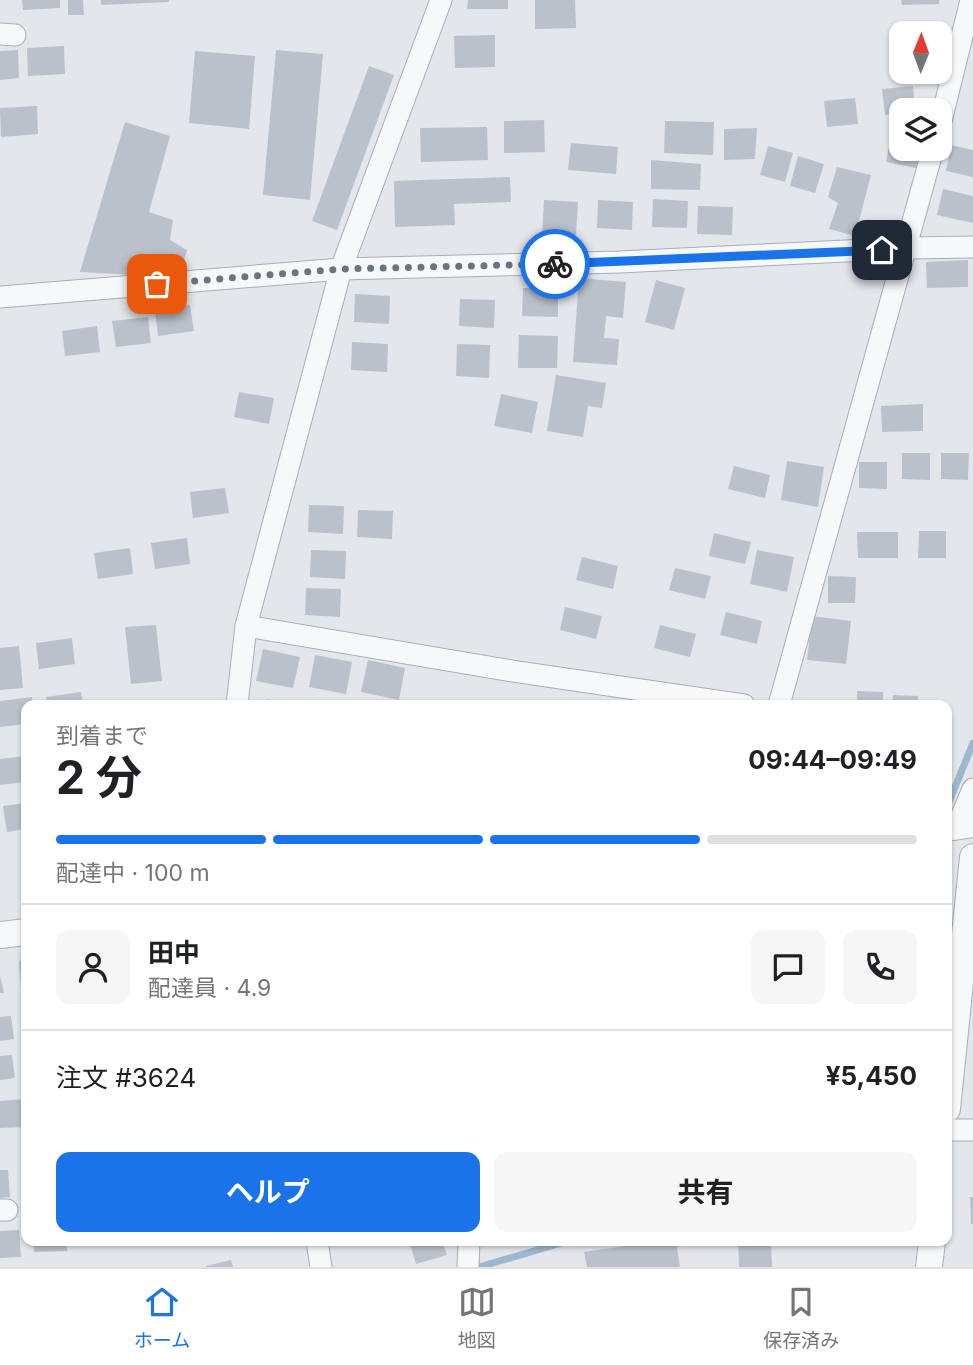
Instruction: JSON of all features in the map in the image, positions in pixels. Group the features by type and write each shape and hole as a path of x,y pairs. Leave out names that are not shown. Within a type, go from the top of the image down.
{"street":[{"path":"238,700 246,626 341,269 441,0"},
{"path":"947,98 971,0"},
{"path":"780,700 930,161"},
{"path":"0,298 341,269 620,262 973,247"},
{"path":"246,626 499,669 710,700"},
{"path":"958,827 973,789"},
{"path":"952,1074 967,968 973,857"},
{"path":"0,935 21,933"},
{"path":"952,1130 973,1130"},
{"path":"318,1246 321,1267"},
{"path":"929,1267 931,1246"}],"building":[{"path":"22,0 60,0 60,8 23,10"},
{"path":"68,0 83,0 84,15 68,15"},
{"path":"101,0 169,0 169,2 101,5"},
{"path":"468,0 508,0 508,9 467,9"},
{"path":"535,0 575,0 576,28 535,29"},
{"path":"901,0 939,0 939,4 902,5"},
{"path":"495,35 495,67 455,68 454,36"},
{"path":"64,46 65,74 28,76 27,48"},
{"path":"18,50 19,78 0,80 0,51"},
{"path":"276,50 323,54 310,200 263,195"},
{"path":"195,51 255,56 249,129 189,123"},
{"path":"369,66 394,75 337,230 312,221"},
{"path":"913,86 914,98 889,98 889,114 885,115 882,89"},
{"path":"855,98 858,124 827,127 824,101"},
{"path":"37,106 38,134 1,137 0,108"},
{"path":"544,120 545,152 504,153 504,121"},
{"path":"665,121 714,122 713,155 664,153"},
{"path":"125,122 170,136 149,212 173,220 170,240 187,250 181,269 161,266 154,276 80,272"},
{"path":"487,127 488,160 421,162 420,128"},
{"path":"757,128 755,159 724,160 724,129"},
{"path":"571,143 618,147 616,174 568,170"},
{"path":"952,145 973,150 973,177 946,171 948,161 952,161"},
{"path":"768,146 793,153 785,182 760,175"},
{"path":"889,146 889,161 917,161 916,168 886,162"},
{"path":"798,156 824,164 815,193 790,186"},
{"path":"651,160 701,164 700,190 651,189"},
{"path":"837,167 871,175 855,236 829,229 838,203 828,197"},
{"path":"510,177 511,202 454,204 455,225 395,227 394,181"},
{"path":"943,189 973,196 973,223 937,215"},
{"path":"653,199 688,201 687,228 652,227"},
{"path":"544,200 578,202 576,235 542,234"},
{"path":"598,200 633,202 632,230 597,228"},
{"path":"698,206 733,207 732,235 697,234"},
{"path":"968,260 968,287 927,288 926,262"},
{"path":"579,278 626,282 623,318 606,316 604,338 619,339 617,365 573,362"},
{"path":"656,280 685,288 674,330 645,322"},
{"path":"523,288 558,289 558,317 522,316"},
{"path":"355,294 390,296 389,324 354,322"},
{"path":"460,299 495,300 494,328 459,326"},
{"path":"190,305 194,331 158,336 155,310"},
{"path":"148,317 151,343 116,347 112,321"},
{"path":"97,326 100,352 65,356 62,331"},
{"path":"519,335 558,336 557,368 518,368"},
{"path":"352,342 388,344 387,372 351,370"},
{"path":"457,344 490,345 489,378 456,376"},
{"path":"556,375 606,383 602,408 588,406 583,437 547,431"},
{"path":"239,392 274,398 269,424 234,417"},
{"path":"501,394 538,402 532,433 494,426"},
{"path":"923,404 923,431 882,432 881,406"},
{"path":"902,453 930,453 930,480 902,479"},
{"path":"941,453 969,453 968,480 941,479"},
{"path":"787,461 824,467 818,507 781,500"},
{"path":"859,462 887,462 887,489 859,488"},
{"path":"734,466 770,475 765,498 728,489"},
{"path":"225,488 229,513 193,518 190,492"},
{"path":"309,505 344,506 343,534 308,532"},
{"path":"358,510 393,511 392,539 357,537"},
{"path":"919,531 946,531 946,558 918,558"},
{"path":"857,532 898,532 898,558 858,558"},
{"path":"714,533 751,542 745,564 709,556"},
{"path":"187,538 190,564 155,569 151,543"},
{"path":"130,548 133,574 98,579 94,553"},
{"path":"311,550 346,551 345,579 310,577"},
{"path":"757,550 794,557 787,592 750,584"},
{"path":"582,557 618,566 613,589 576,580"},
{"path":"675,568 711,576 705,599 669,590"},
{"path":"828,576 856,577 855,603 828,603"},
{"path":"306,588 341,589 340,617 305,615"},
{"path":"565,607 602,616 596,639 560,630"},
{"path":"726,612 762,621 757,644 720,635"},
{"path":"812,616 851,621 846,664 807,660"},
{"path":"156,625 162,681 131,684 125,627"},
{"path":"660,625 696,634 690,657 654,648"},
{"path":"72,638 75,664 39,669 36,643"},
{"path":"19,646 23,688 0,690 0,648"},
{"path":"263,649 300,657 293,688 256,681"},
{"path":"315,655 352,662 346,694 309,687"},
{"path":"368,660 405,668 399,700 361,692"},
{"path":"857,691 883,692 883,700 857,700"},
{"path":"81,692 82,700 46,700 46,697"},
{"path":"893,695 918,696 918,700 892,700"},
{"path":"32,697 32,700 21,700 21,725 0,727 0,701"},
{"path":"21,757 21,783 0,785 0,759"},
{"path":"21,804 21,830 7,832 3,806"},
{"path":"0,976 4,993 0,993"},
{"path":"11,1016 14,1039 0,1041 0,1017"},
{"path":"12,1055 15,1078 0,1080 0,1056"},
{"path":"21,1099 21,1127 0,1128 0,1101"},
{"path":"0,1170 8,1170 10,1197 0,1198"},
{"path":"970,1197 973,1197 973,1224 971,1224"},
{"path":"19,1230 21,1257 0,1258 0,1231"},
{"path":"33,1246 67,1246 67,1251 34,1252"},
{"path":"411,1246 444,1246 447,1255 416,1264"},
{"path":"625,1246 677,1246 680,1267 587,1267 584,1252"},
{"path":"738,1246 771,1246 772,1267 739,1267"},
{"path":"231,1260 233,1267 206,1267 206,1266"}],"waterway":[{"path":"952,795 973,743"},
{"path":"479,1267 551,1246"}],"way so far":[{"path":"157,284 341,269 555,264"}],"route":[{"path":"555,264 882,250"}]}
